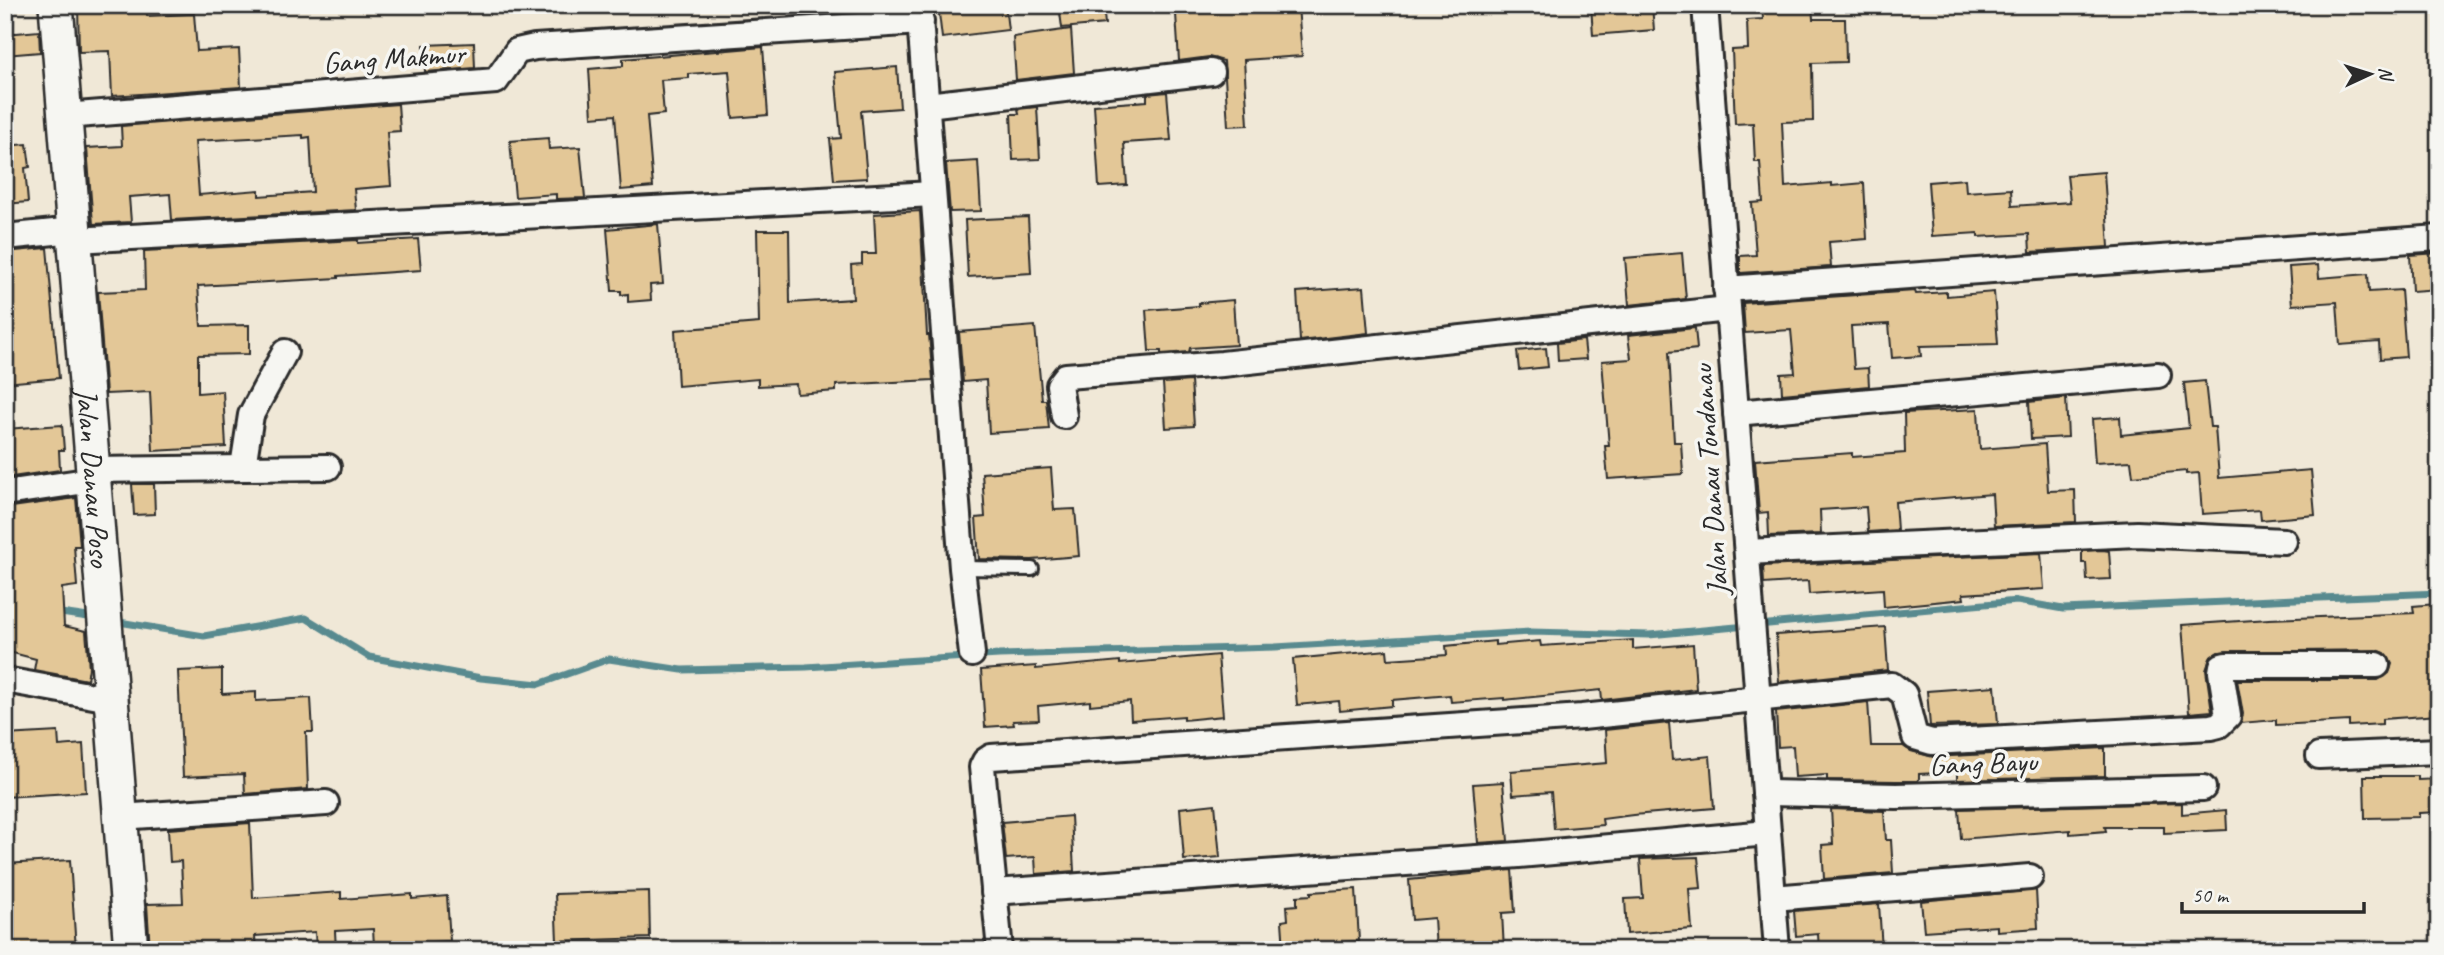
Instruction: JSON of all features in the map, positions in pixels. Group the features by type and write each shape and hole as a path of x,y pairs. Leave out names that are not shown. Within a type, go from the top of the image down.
{"street":[{"name":"Jalan Danau Poso","path":"57,5 131,950"},
{"name":"Jalan Danau Tondanau","path":"1705,5 1777,950"},
{"name":"Gang Makmur","path":"65,116 496,81 517,51 535,47 920,13"},
{"path":"920,13 962,568 972,654"},
{"path":"927,104 1211,72"},
{"path":"5,237 933,194"},
{"path":"1064,415 1059,385 1066,376 1222,364 1727,299 2439,238"},
{"path":"243,467 251,415 285,352"},
{"path":"1736,413 2158,375"},
{"path":"5,493 93,475 243,467 328,467"},
{"path":"1747,552 2137,534 2284,541"},
{"path":"1000,950 982,767 991,757 1582,717 1892,685 1904,694 1915,737 1932,742 2219,725 2228,716 2222,666 2377,665"},
{"path":"5,680 110,699"},
{"path":"2319,756 2439,751"},
{"name":"Gang Bayu","path":"1765,793 1896,796 2203,788"},
{"path":"120,817 326,803"},
{"path":"994,892 1519,855 1768,833"},
{"path":"1773,898 2030,877"}],"lane":[{"path":"962,568 1032,569"}],"building":[{"path":"78,5 146,5 147,16 194,14 197,51 239,49 241,87 112,96 110,51 79,52"},
{"path":"938,5 1005,5 1008,30 942,38"},
{"path":"1059,5 1103,5 1105,24 1062,28"},
{"path":"1591,5 1652,5 1654,30 1593,35"},
{"path":"1762,5 1812,5 1813,19 1845,19 1846,62 1812,63 1813,121 1782,122 1785,187 1864,183 1867,239 1829,242 1831,267 1740,273 1740,256 1756,255 1752,203 1763,202 1760,162 1755,162 1753,123 1735,124 1732,50 1748,49 1747,20 1763,19"},
{"path":"1298,6 1302,56 1244,60 1248,125 1228,126 1224,61 1209,57 1179,61 1176,14"},
{"path":"1071,29 1074,73 1016,80 1013,37"},
{"path":"39,31 40,52 5,55 5,34"},
{"path":"474,43 475,68 425,72 424,45"},
{"path":"763,47 768,115 733,118 729,71 689,74 689,78 661,80 664,114 647,116 653,187 621,190 615,115 592,117 589,69 623,66 623,59"},
{"path":"897,67 900,108 861,111 867,178 834,180 830,139 841,138 835,72"},
{"path":"1167,92 1171,140 1124,143 1127,185 1099,187 1094,105 1147,101 1147,94"},
{"path":"398,104 400,131 387,132 391,186 354,189 356,210 172,220 170,194 129,197 131,222 93,224 87,148 122,146 121,126","holes":["303,135 303,138 310,137 313,192 259,196 259,190 199,195 195,141"]},
{"path":"1037,107 1040,159 1013,160 1011,114 1019,114 1018,109"},
{"path":"548,138 549,149 580,147 585,198 556,199 556,194 515,197 510,141"},
{"path":"27,144 30,167 25,168 28,202 5,204 5,146"},
{"path":"978,161 981,211 950,212 946,163"},
{"path":"2104,172 2109,247 2030,252 2029,234 1932,236 1928,182 1965,179 1966,192 2011,189 2012,206 2070,202 2067,175"},
{"path":"920,211 927,335 933,380 836,385 836,391 797,394 796,384 758,386 758,379 678,386 675,330 759,323 757,230 789,230 790,303 853,299 851,265 862,264 862,254 876,254 874,214"},
{"path":"1028,217 1031,273 968,277 965,220"},
{"path":"658,224 663,284 650,285 651,300 628,302 628,294 621,295 621,291 612,291 607,229"},
{"path":"418,239 421,270 198,286 201,326 249,325 249,354 198,355 198,393 223,391 226,447 153,451 150,392 106,394 98,292 145,290 144,251"},
{"path":"47,248 59,378 5,383 5,252"},
{"path":"1682,253 1686,299 1629,305 1625,258"},
{"path":"2439,253 2439,289 2412,291 2410,255"},
{"path":"2318,265 2319,278 2368,274 2369,292 2401,290 2406,357 2380,359 2379,342 2340,345 2337,302 2292,305 2289,267"},
{"path":"1364,287 1368,333 1300,341 1297,292"},
{"path":"1915,291 1916,294 1947,292 1947,296 1994,292 1998,344 1920,346 1921,356 1892,358 1889,324 1851,326 1854,369 1868,368 1869,386 1782,394 1781,374 1795,373 1791,330 1745,333 1743,303"},
{"path":"1233,300 1236,345 1190,348 1189,352 1161,354 1161,351 1149,351 1146,310"},
{"path":"1035,326 1042,400 1046,400 1049,429 989,433 986,380 963,382 959,332"},
{"path":"1695,328 1697,349 1669,352 1674,442 1681,442 1683,474 1608,479 1605,446 1609,446 1602,361 1631,359 1628,335"},
{"path":"1584,340 1586,359 1558,361 1557,343"},
{"path":"1546,348 1548,367 1519,370 1517,351"},
{"path":"1191,381 1194,426 1166,428 1163,383"},
{"path":"2205,381 2210,427 2215,427 2219,478 2311,470 2315,515 2261,520 2260,510 2202,514 2199,473 2186,474 2186,471 2133,476 2131,461 2095,463 2092,419 2120,417 2121,435 2189,428 2184,383"},
{"path":"2066,398 2068,437 2031,439 2029,402"},
{"path":"1978,409 1980,449 2045,444 2048,491 2075,490 2076,522 1994,526 1992,494 1895,502 1897,530 1868,532 1866,507 1820,510 1821,534 1769,536 1768,512 1759,513 1755,460 1852,453 1852,457 1905,453 1904,413"},
{"path":"62,425 64,450 59,450 60,470 5,478 5,429"},
{"path":"1051,468 1054,510 1075,509 1079,556 1032,560 979,559 976,518 985,517 982,473"},
{"path":"132,484 154,484 155,514 134,515"},
{"path":"76,498 80,546 74,546 77,586 62,588 64,626 86,631 89,668 87,680 34,670 36,659 5,651 5,508"},
{"path":"2082,551 2109,551 2111,579 2087,580"},
{"path":"2041,553 2044,589 1963,594 1964,599 1884,607 1883,589 1809,594 1808,581 1764,584 1763,566"},
{"path":"2436,604 2438,639 2434,640 2439,683 2439,715 2382,719 2382,724 2349,726 2349,721 2276,725 2276,720 2241,723 2243,714 2237,680 2378,680 2389,673 2392,664 2385,653 2377,650 2218,652 2211,657 2206,670 2212,711 2189,713 2182,625 2414,613 2413,606"},
{"path":"1885,627 1888,670 1779,682 1776,635"},
{"path":"1633,640 1633,649 1693,644 1696,689 1602,700 1601,690 1504,700 1451,702 1450,695 1392,700 1392,706 1340,711 1339,701 1297,705 1293,659 1387,650 1388,659 1447,655 1446,646 1495,641 1495,645 1540,641 1541,646"},
{"path":"1218,655 1223,716 1184,720 1184,716 1131,720 1130,701 1090,705 1090,701 1038,706 1039,720 1013,721 1014,725 985,727 981,670 1036,666 1036,669 1120,661 1120,664"},
{"path":"222,669 222,694 256,692 256,701 311,698 313,732 306,732 308,789 245,794 244,774 183,777 178,671"},
{"path":"1995,686 1998,724 1930,726 1927,691"},
{"path":"1868,702 1871,746 1903,746 1933,757 2105,748 2105,776 1957,780 1957,772 1919,774 1917,781 1827,780 1827,775 1795,777 1793,746 1778,747 1776,712"},
{"path":"1669,723 1672,760 1710,756 1714,808 1602,819 1603,825 1554,829 1551,792 1513,795 1511,771 1607,763 1605,730"},
{"path":"58,732 59,746 83,744 86,792 5,797 5,735"},
{"path":"2364,776 2418,776 2418,780 2439,779 2439,812 2419,813 2419,817 2365,818"},
{"path":"1503,782 1508,841 1478,843 1473,784"},
{"path":"2182,803 2182,814 2226,810 2227,830 2164,833 2164,827 2105,827 2106,831 2070,834 2070,830 1961,839 1959,809"},
{"path":"1215,804 1220,857 1184,860 1180,808"},
{"path":"1831,809 1884,811 1886,840 1891,840 1893,873 1824,879 1822,845 1833,844"},
{"path":"1071,816 1074,871 1036,874 1035,857 1006,859 1002,822"},
{"path":"250,823 253,898 341,892 341,899 412,894 412,899 447,896 450,941 374,945 373,929 335,931 336,950 316,950 315,932 255,936 256,950 150,950 147,904 183,903 181,861 170,862 168,829"},
{"path":"1698,857 1701,888 1689,889 1692,929 1627,934 1625,899 1643,898 1640,859"},
{"path":"70,860 76,950 5,950 5,864"},
{"path":"1512,870 1515,912 1502,913 1504,950 1436,950 1434,918 1412,920 1409,880"},
{"path":"1356,889 1359,941 1330,943 1331,950 1284,950 1282,921 1288,920 1287,906 1297,905 1297,896 1311,895 1311,892"},
{"path":"2036,890 2038,928 1997,931 1997,926 1924,931 1921,901"},
{"path":"649,891 650,938 557,941 555,894"},
{"path":"1879,904 1882,950 1819,950 1818,934 1796,936 1794,911"}],"waterway":[{"path":"113,621 204,636 306,618 369,657 481,678 539,684 609,659 682,670 806,667 999,655 1275,647 1531,632 1649,635 2017,601 2063,609 2439,593"},
{"path":"54,612 95,618"}]}
